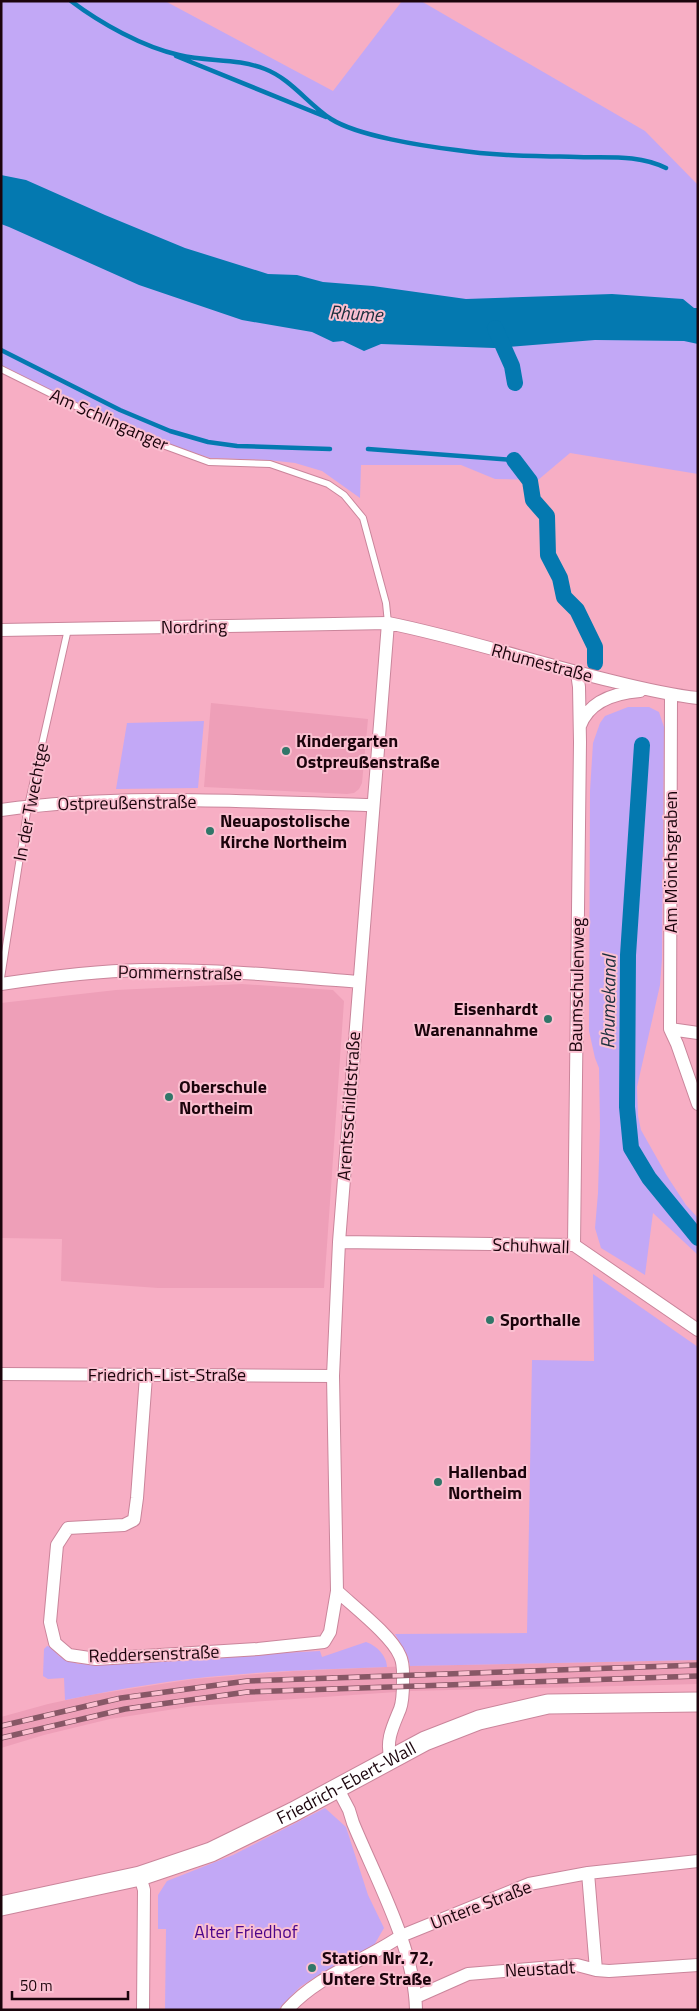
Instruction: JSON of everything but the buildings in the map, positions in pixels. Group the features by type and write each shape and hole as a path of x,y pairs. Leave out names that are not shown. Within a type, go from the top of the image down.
{"main road":[{"name":"Friedrich-Ebert-Wall","path":"1,1906 140,1876 211,1852 261,1829 452,1729 479,1720 548,1704 698,1702"}],"street":[{"name":"Nordring","path":"1,630 388,623"},
{"name":"Rhumestraße","path":"388,623 577,673 650,690 698,698"},
{"name":"Arentsschildtstraße","path":"336,1591 333,1376 339,1242 372,805 388,623"},
{"name":"Baumschulenweg","path":"574,1245 580,726 577,673"},
{"path":"580,726 582,718 589,710 604,699 633,691 650,690"},
{"name":"Am Mönchsgraben","path":"671,694 670,1030 677,1044 698,1104"},
{"name":"Ostpreußenstraße","path":"1,810 28,806 140,799 372,805"},
{"name":"Pommernstraße","path":"1,984 76,974 142,970 217,971 359,982"},
{"path":"670,1030 698,1033"},
{"name":"Schuhwall","path":"339,1242 574,1245 698,1330"},
{"name":"Friedrich-List-Straße","path":"1,1374 333,1376"},
{"name":"Reddersenstraße","path":"146,1376 134,1520 124,1525 68,1528 57,1545 50,1622 55,1642 69,1655 96,1659 258,1649 324,1642 330,1632 336,1591"},
{"path":"336,1591 395,1646 401,1656 403,1665 402,1700 392,1726 387,1749 391,1760"},
{"path":"338,1788 349,1810 401,1936 416,1997 416,2010"},
{"name":"Untere Straße","path":"287,2010 306,1991 356,1961 382,1949 401,1936 529,1884 588,1873 698,1861"},
{"path":"588,1873 596,1970"},
{"path":"140,1876 144,1890 143,2010"},
{"name":"Neustadt","path":"416,1997 468,1974 577,1965 596,1970 698,1965"}],"lane":[{"name":"Am Schlinganger","path":"1,369 130,433 209,462 270,464 328,484 336,489 354,505 367,529 386,603 388,623"},
{"name":"In der Twechtge","path":"1,978 28,806 68,629"}],"shaded area":[{"name":"Kindergarten Ostpreußenstraße","path":"211,703 368,719 362,783 359,789 354,793 347,794 204,787"},
{"name":"Oberschule Northeim","path":"242,984 333,990 344,1001 324,1288 158,1288 61,1281 62,1239 2,1238 1,1003 116,990"},
{"path":"698,1660 698,1684 411,1691 194,1706 110,1719 44,1735 1,1748 1,1717 90,1695 194,1679 294,1671 410,1666"}],"green space":[{"path":"1,1 165,1 333,91 402,1 421,1 645,131 698,185 698,474 570,453 538,480 495,479 461,465 361,465 360,498 322,471 295,463 211,458 177,448 132,430 1,365"},
{"path":"628,707 649,707 659,712 664,727 662,959 660,985 637,1087 638,1116 641,1130 667,1176 686,1205 698,1218 698,1255 653,1213 645,1275 601,1248 595,1228 600,1126 599,1068 589,1031 590,791 593,743 600,723 605,716"},
{"path":"204,721 198,788 116,789 127,723"},
{"path":"593,1274 698,1347 698,1660 410,1666 408,1657 395,1634 527,1633 532,1360 594,1361"},
{"path":"366,1642 380,1652 387,1663 387,1667 250,1673 189,1679 65,1700 64,1678 48,1679 43,1676 44,1649 47,1646 51,1647 59,1656 78,1664 320,1651 322,1657"},
{"name":"Alter Friedhof","path":"325,1808 346,1827 368,1895 384,1928 373,1947 320,1974 300,1987 278,2010 165,2010 166,1929 158,1929 158,1895 167,1881 233,1855"}],"water":[{"name":"Rhume","path":"1,175 26,180 185,248 268,274 297,275 323,282 373,286 466,299 612,294 683,299 694,308 698,308 698,344 684,341 595,340 494,348 381,344 364,351 343,341 333,342 312,332 242,320 139,285 1,224"}],"waterway":[{"path":"71,1 95,18 122,33 165,51 190,57 244,63 265,69 291,85 331,119 374,135 409,143 471,152 622,158 644,161 666,168"},
{"path":"176,56 326,117"},
{"name":"Rhumekanal","path":"495,328 512,366 515,383"},
{"path":"1,350 120,410 170,431 208,442 237,446 330,449"},
{"path":"368,449 514,460"},
{"name":"Rhumekanal","path":"514,460 530,481 533,500 547,516 548,555 560,578 564,597 577,610 595,647 595,663"},
{"name":"Rhumekanal","path":"642,745 628,955 627,1107 631,1148 649,1178 698,1238"}],"railway":[{"path":"1,1726 121,1698 247,1681 698,1665"},
{"path":"1,1738 125,1709 247,1692 698,1676"}],"place":[{"name":"Kindergarten Ostpreußenstraße","path":"286,751"},
{"name":"Neuapostolische Kirche Northeim","path":"210,831"},
{"name":"Eisenhardt Warenannahme","path":"548,1019"},
{"name":"Oberschule Northeim","path":"169,1097"},
{"name":"Sporthalle","path":"490,1320"},
{"name":"Hallenbad Northeim","path":"438,1482"},
{"name":"Station Nr. 72, Untere Straße","path":"312,1968"}]}
